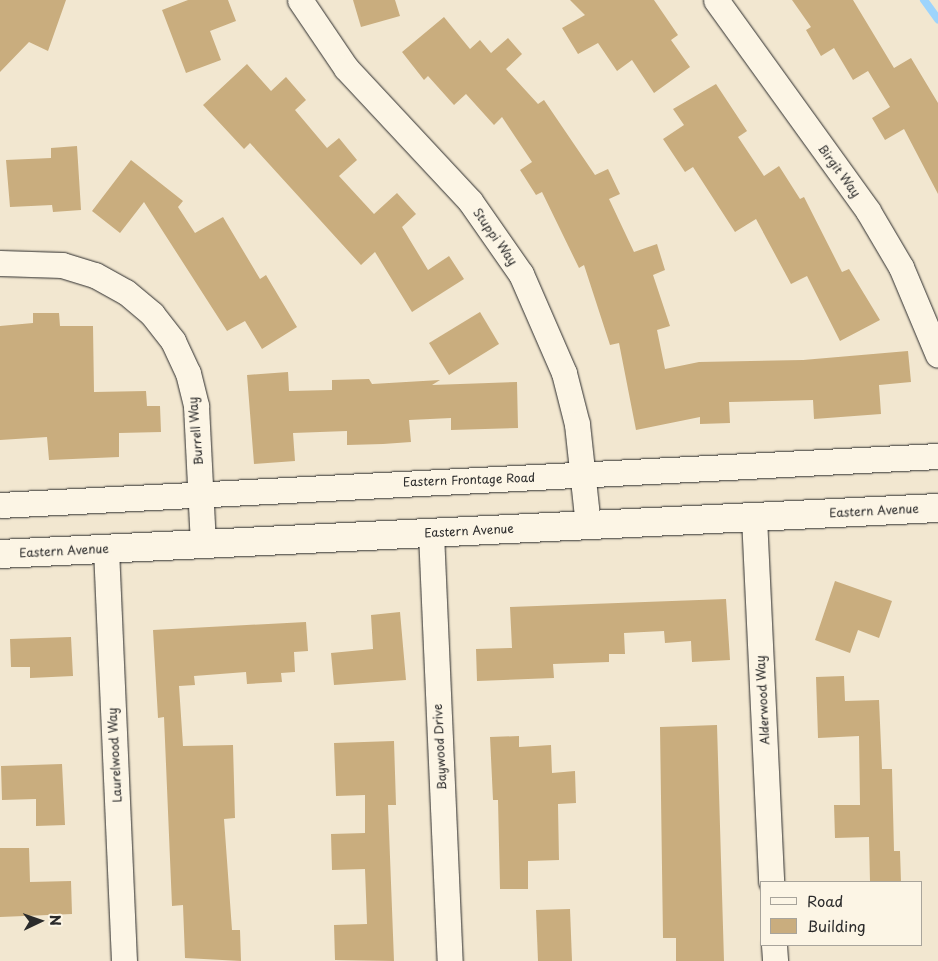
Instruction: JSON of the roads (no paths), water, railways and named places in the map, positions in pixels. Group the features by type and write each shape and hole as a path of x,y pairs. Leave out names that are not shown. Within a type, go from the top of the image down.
{"main road":[{"name":"Eastern Avenue","path":"0,554 938,508"}],"street":[{"name":"Stuppi Way","path":"300,0 346,68 470,201 521,274 564,372 577,424 584,474 588,525"},
{"name":"Birgit Way","path":"716,0 868,211 901,267 938,355"},
{"name":"Burrell Way","path":"0,264 79,269 126,292 152,314 173,341 188,373 196,406 203,544"},
{"name":"Eastern Frontage Road","path":"0,505 200,492 938,456"},
{"name":"Alderwood Way","path":"754,517 771,881"},
{"name":"Baywood Drive","path":"431,533 450,961"},
{"name":"Laurelwood Way","path":"106,549 124,961"},
{"path":"774,946 774,961"}],"waterway":[{"path":"924,0 938,19"}]}
